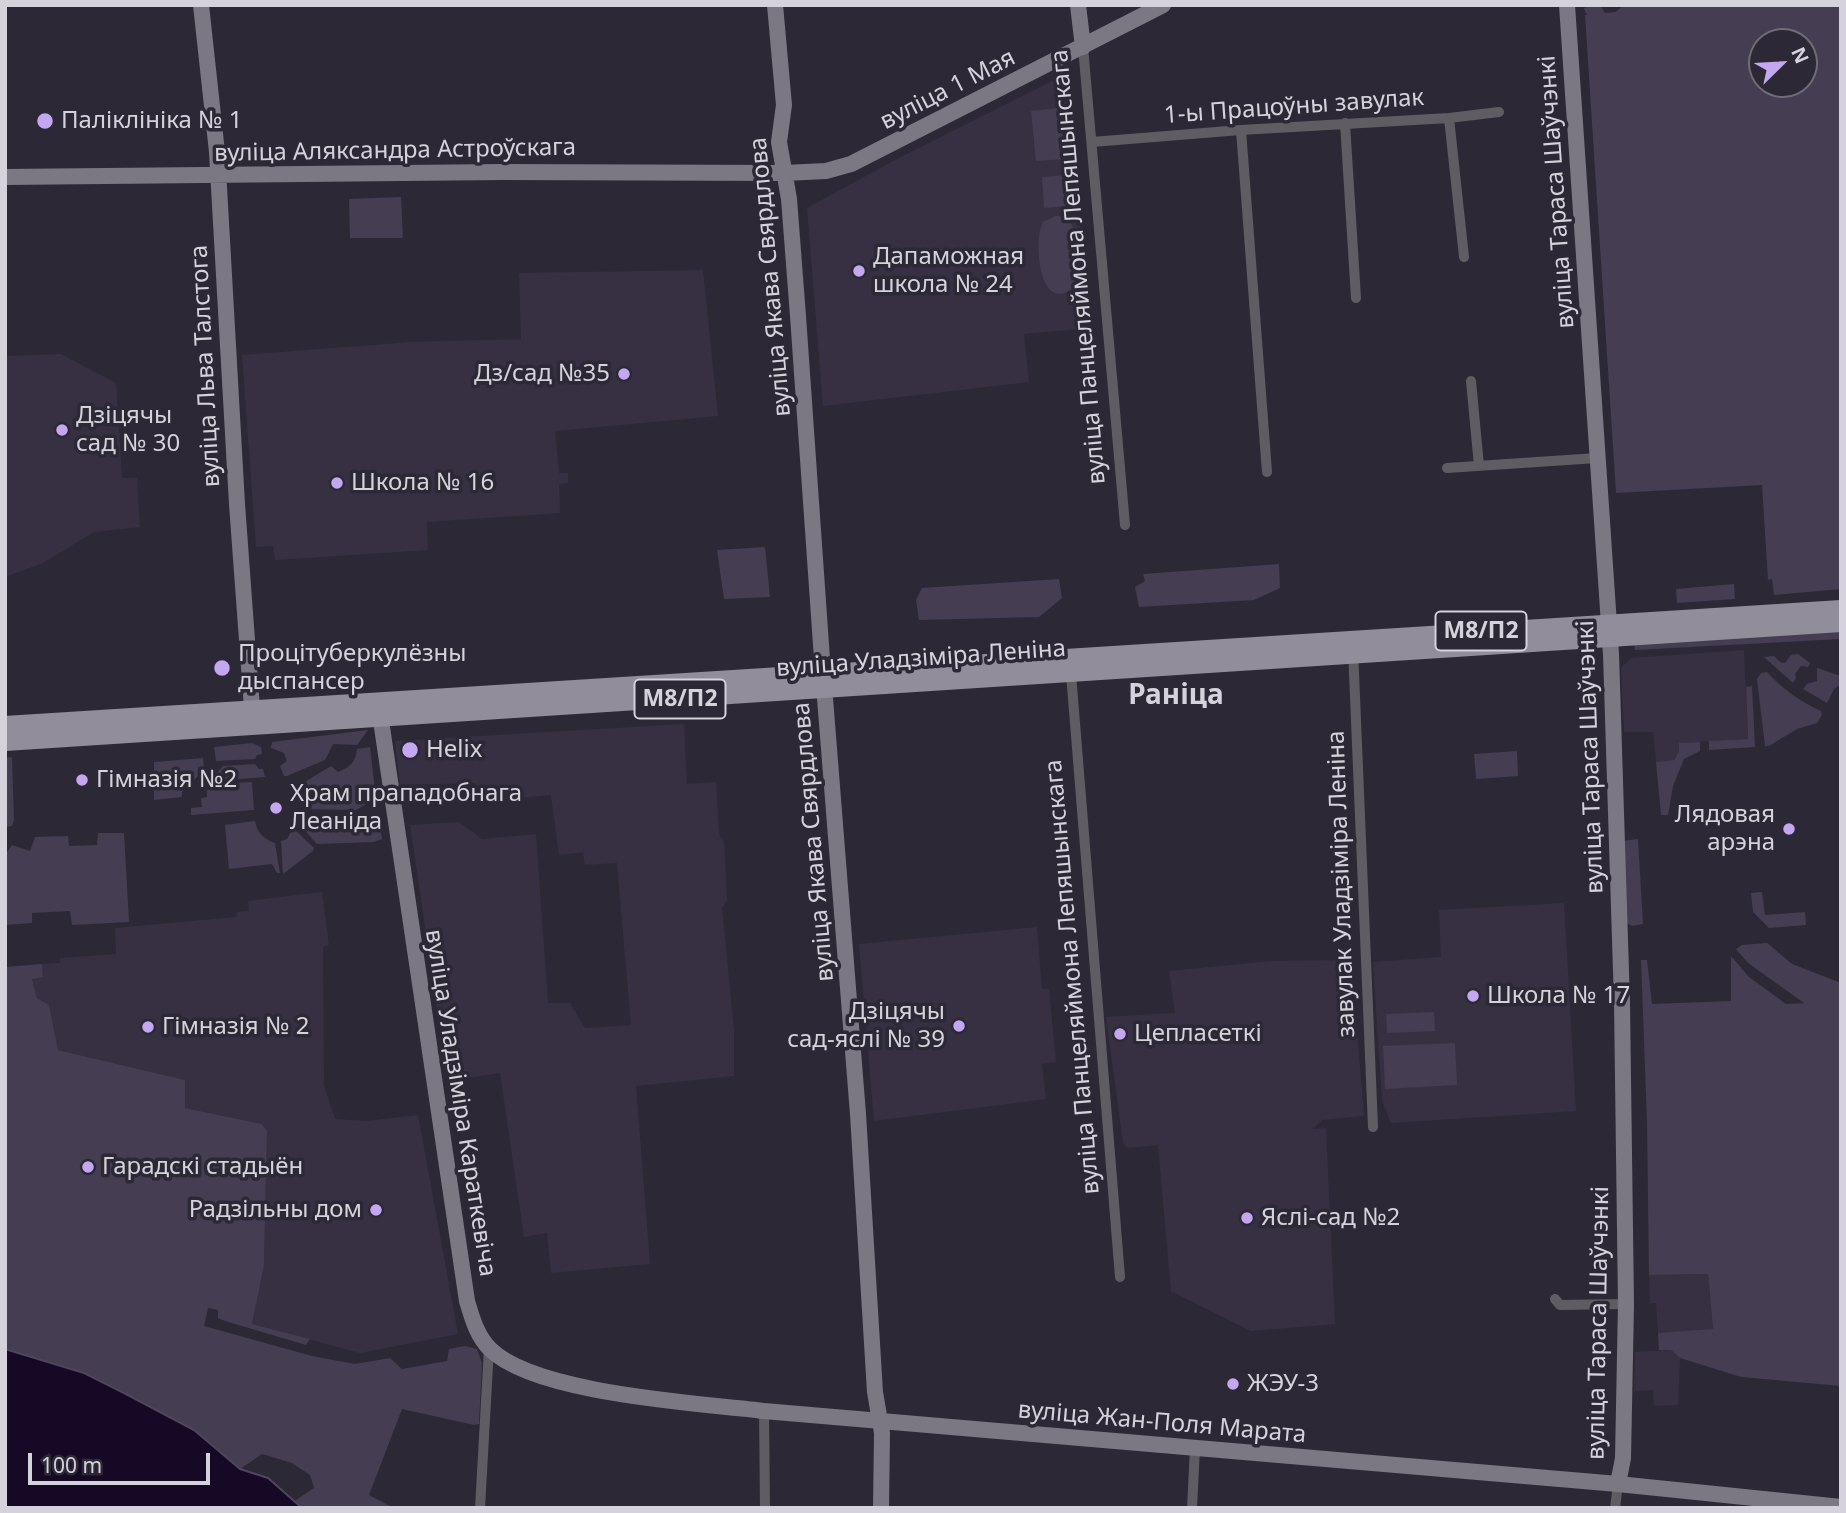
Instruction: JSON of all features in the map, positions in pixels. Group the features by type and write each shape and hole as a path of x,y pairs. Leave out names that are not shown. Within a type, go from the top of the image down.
{"main road":[{"name":"вуліца Уладзіміра Леніна","path":"5,725 252,717 824,682 1610,630 1841,609"},
{"name":"вуліца Уладзіміра Леніна","path":"1610,630 1841,623"},
{"name":"вуліца Уладзіміра Леніна","path":"824,682 1071,674 1353,647"},
{"name":"вуліца Уладзіміра Леніна","path":"5,742 252,717"}],"street":[{"name":"вуліца Льва Талстога","path":"201,5 218,175 252,717"},
{"name":"вуліца Якава Свярдлова","path":"775,5 784,105 779,142 789,199 857,1101 875,1392 882,1433 881,1508"},
{"name":"вуліца Панцеляймона Лепяшынскага","path":"1077,5 1092,142 1125,525"},
{"name":"вуліца 1 Мая","path":"785,173 826,170 851,164 1163,5"},
{"name":"вуліца Тараса Шаўчэнкі","path":"1567,5 1610,630 1621,968 1626,1304 1623,1458 1615,1508"},
{"name":"1-ы Працоўны завулак","path":"1092,142 1449,118 1499,112"},
{"path":"1449,118 1464,257"},
{"path":"1345,123 1356,298"},
{"path":"1241,130 1267,472"},
{"name":"вуліца Аляксандра Астроўскага","path":"5,177 637,171 785,173"},
{"path":"1471,382 1479,466"},
{"path":"1447,468 1597,458"},
{"name":"завулак Уладзіміра Леніна","path":"1353,647 1373,1127"},
{"name":"вуліца Панцеляймона Лепяшынскага","path":"1071,674 1120,1277"},
{"name":"вуліца Уладзіміра Караткевіча","path":"379,709 467,1301 472,1319 489,1348"},
{"path":"1555,1299 1560,1305 1626,1304"},
{"path":"480,1508 489,1348"},
{"name":"вуліца Жан-Поля Марата","path":"489,1348 525,1371 559,1382 662,1399 764,1411 1618,1484 1841,1507"},
{"path":"764,1411 765,1508"},
{"path":"1192,1508 1195,1448"}],"shaded area":[{"path":"1587,5 1600,5 1605,13 1616,12 1623,5 1841,5 1841,589 1774,595 1772,579 1768,580 1762,485 1616,493 1587,15 1584,9"},
{"path":"1068,73 1089,328 1024,334 1029,382 823,406 807,208 897,159"},
{"path":"1060,108 1065,159 1036,161 1031,111"},
{"path":"1066,175 1069,206 1044,208 1042,177"},
{"path":"401,197 403,238 350,238 349,199"},
{"path":"1055,216 1070,222 1076,244 1076,282 1074,287 1062,294 1053,292 1046,284 1039,258 1043,222"},
{"path":"703,270 718,416 555,431 559,473 568,473 568,483 559,484 560,513 427,522 428,550 275,560 273,546 256,547 242,355 412,342 521,339 519,273"},
{"name":"Дзіцячы сад № 30","path":"61,354 116,383 122,478 137,478 140,527 94,532 43,563 5,577 5,356"},
{"path":"765,547 770,597 724,599 717,550"},
{"path":"1279,564 1280,588 1254,600 1139,607 1135,587 1145,581 1143,574"},
{"path":"1059,579 1062,598 1039,617 919,620 916,600 922,588"},
{"path":"1734,584 1735,599 1677,603 1676,589"},
{"path":"1841,630 1841,639 1635,650 1634,642"},
{"path":"1744,650 1748,739 1680,743 1674,760 1656,762 1653,732 1624,732 1621,668 1631,658"},
{"path":"1798,654 1810,663 1808,667 1801,666 1793,683 1764,657 1774,656 1785,663 1791,655"},
{"path":"1817,668 1841,676 1841,684 1834,689 1827,703 1803,689 1807,684 1817,681"},
{"path":"1767,672 1792,694 1821,711 1822,715 1817,723 1797,729 1765,746 1757,679 1761,673"},
{"path":"1752,686 1755,747 1709,750 1709,741 1748,739 1746,687"},
{"path":"684,724 687,784 716,782 719,833 724,842 727,901 722,907 734,1030 734,1076 636,1086 650,1264 551,1273 547,1233 524,1237 500,1073 448,1081 410,825 459,822 482,839 536,834 548,1003 570,1003 585,1028 631,1025 617,863 585,865 583,852 559,855 551,795 488,801 474,783 400,785 395,741"},
{"path":"368,730 357,745 333,744 325,760 287,776 284,776 280,766 287,761 284,753 271,748 272,742"},
{"path":"1700,742 1700,751 1684,759 1673,786 1668,815 1661,815 1656,762 1674,760 1679,751 1679,743"},
{"path":"252,743 261,747 262,754 255,759 216,761 214,747"},
{"path":"370,747 376,798 356,810 304,809 303,783 331,766 338,772 342,770 354,761 357,749"},
{"path":"1517,751 1518,776 1476,779 1474,754"},
{"path":"12,757 14,820 12,826 5,827 5,758"},
{"path":"203,758 204,770 182,792 182,797 154,800 154,762"},
{"path":"255,764 259,769 263,769 265,777 213,781 212,773 217,773 223,766"},
{"path":"252,782 254,810 191,815 191,808 202,807 201,798 207,797 207,790 213,789 213,784"},
{"path":"255,821 262,835 275,843 280,873 277,873 272,864 229,869 225,825"},
{"path":"297,822 380,825 382,839 374,842 317,844"},
{"path":"293,828 314,848 283,874 281,841 287,839"},
{"path":"98,833 124,833 129,922 72,925 70,911 32,913 32,923 5,925 5,855 12,845 30,851 35,837 68,836 69,846 97,845"},
{"path":"1638,839 1643,924 1632,926 1625,922 1622,841"},
{"path":"322,892 329,945 323,947 324,1085 335,1119 366,1121 418,1115 458,1334 360,1353 252,1324 264,1266 267,1131 262,1124 185,1108 185,1080 58,1050 49,1005 37,998 32,978 43,977 42,964 60,963 60,958 116,954 115,928 236,917 237,912 249,911 248,901"},
{"path":"1762,892 1765,915 1805,912 1806,925 1769,928 1753,912 1751,893"},
{"name":"Школа № 17","path":"1564,903 1576,1111 1391,1123 1382,1101 1373,962 1441,957 1439,910"},
{"name":"Дзіцячы сад-яслі № 39","path":"1037,927 1042,989 1049,989 1056,1062 1042,1064 1046,1099 874,1121 859,944"},
{"path":"1767,943 1792,964 1841,983 1841,1386 1741,1377 1680,1358 1671,1350 1659,1350 1658,1333 1713,1329 1708,1274 1649,1275 1641,960 1647,960 1652,1004 1731,1001 1731,956 1749,977 1786,1004 1804,1003 1748,963 1736,949 1742,945"},
{"path":"1351,960 1364,1116 1322,1120 1313,1129 1326,1128 1335,1324 1251,1331 1171,1291 1158,1145 1128,1148 1123,1143 1106,1017 1175,1013 1169,971 1272,961"},
{"path":"42,964 43,977 32,979 37,998 49,1005 58,1050 185,1080 185,1108 262,1124 267,1131 264,1266 252,1324 310,1339 306,1345 225,1321 218,1318 218,1310 208,1308 204,1326 312,1356 355,1364 390,1358 402,1369 447,1361 449,1349 465,1346 477,1349 482,1363 479,1424 402,1409 369,1495 394,1508 302,1508 293,1502 314,1488 310,1475 292,1463 262,1454 240,1469 194,1430 85,1373 5,1349 5,967"},
{"path":"1434,1012 1435,1031 1387,1033 1386,1014"},
{"path":"1455,1043 1457,1085 1385,1089 1383,1046"},
{"path":"1708,1274 1713,1330 1658,1333 1656,1303 1650,1303 1649,1275"},
{"path":"5,1349 84,1373 194,1430 240,1469 268,1478 302,1508 5,1508"},
{"path":"1671,1350 1680,1358 1678,1405 1654,1406 1653,1390 1634,1391 1635,1352"}],"place":[{"name":"Паліклініка № 1","path":"45,121"},
{"name":"Дапаможная школа № 24","path":"859,271"},
{"name":"Дз/сад №35","path":"624,374"},
{"name":"Дзіцячы сад № 30","path":"62,430"},
{"name":"Школа № 16","path":"337,483"},
{"name":"Процітуберкулёзны дыспансер","path":"222,668"},
{"name":"Helix","path":"410,750"},
{"name":"Гімназія №2","path":"82,780"},
{"name":"Храм прападобнага Леаніда","path":"276,808"},
{"name":"Лядовая арэна","path":"1789,829"},
{"name":"Школа № 17","path":"1473,996"},
{"name":"Дзіцячы сад-яслі № 39","path":"959,1026"},
{"name":"Гімназія № 2","path":"148,1027"},
{"name":"Цепласеткі","path":"1120,1034"},
{"name":"Гарадскі стадыён","path":"88,1167"},
{"name":"Радзільны дом","path":"376,1210"},
{"name":"Яслі-сад №2","path":"1247,1218"},
{"name":"ЖЭУ-3","path":"1233,1384"}],"district":[{"name":"Раніца","path":"1176,696"}]}
